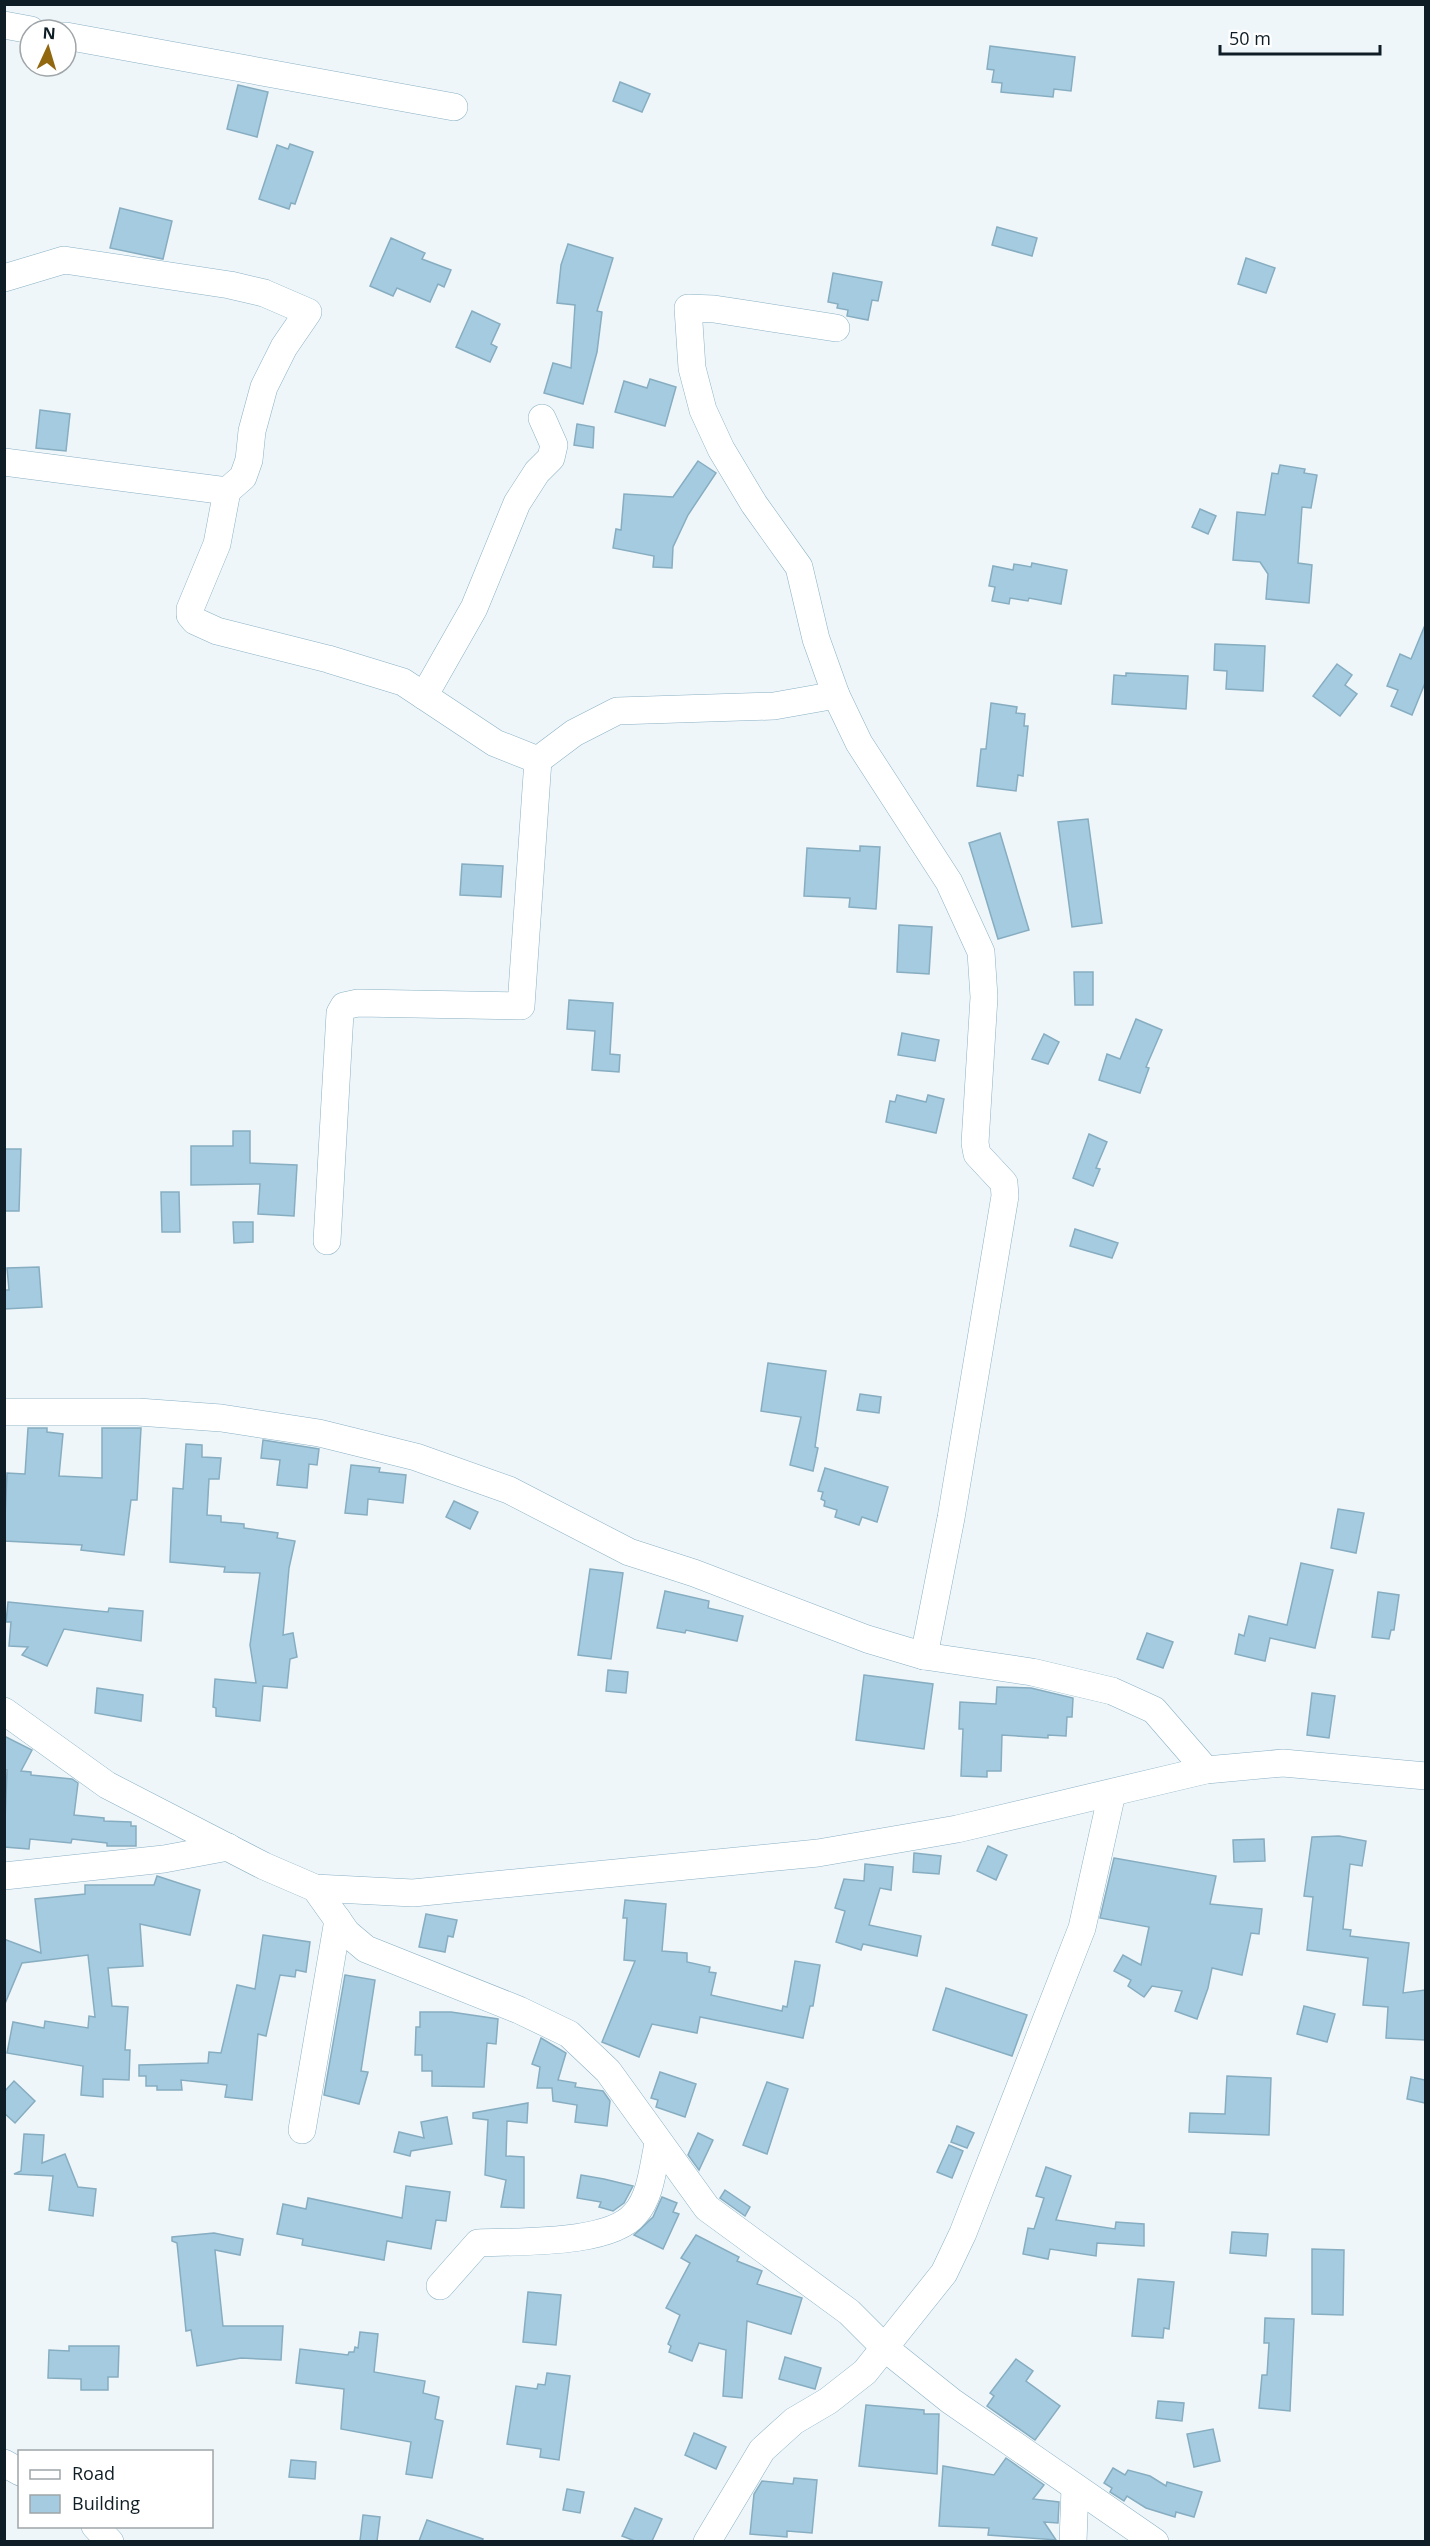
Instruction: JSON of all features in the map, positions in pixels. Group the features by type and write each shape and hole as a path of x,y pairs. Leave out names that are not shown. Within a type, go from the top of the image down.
{"street":[{"path":"78,38 454,107"},
{"path":"4,278 64,260 230,285 264,293 308,312 284,347 264,387 252,431 249,460 243,477 227,491 217,544 190,609 190,615 195,621 217,632 328,659 403,682 495,743 538,760"},
{"path":"836,328 714,309 688,308 692,368 703,410 721,449 754,504 799,567 816,639 836,695 859,743 950,882 981,952 984,997 975,1143 977,1154 1004,1183 991,1287 924,1656"},
{"path":"424,696 474,608 517,503 537,472 551,458 554,445 542,418"},
{"path":"4,462 227,491"},
{"path":"327,1240 338,1036 340,1013 344,1006 358,1003 521,1006 538,760 574,733 617,711 774,706 836,695"},
{"path":"4,1412 138,1412 221,1418 319,1432 416,1457 509,1490 629,1552 924,1656 1032,1672 1112,1691 1154,1710 1206,1770"},
{"path":"4,1711 107,1785 228,1848 315,1888 413,1893 818,1852 957,1829 1206,1770 1283,1763 1425,1776"},
{"path":"707,2541 762,2450 794,2421 828,2401 865,2372 886,2349 944,2273 963,2233 1082,1928 1112,1793"},
{"path":"4,1876 164,1858 228,1848"},
{"path":"315,1888 347,1933 366,1949 519,2010 570,2034 608,2071 649,2127 658,2144 707,2208 849,2312 886,2349 951,2401 1155,2541"},
{"path":"302,2130 338,1920"},
{"path":"440,2286 478,2243 538,2242 616,2230 636,2214 648,2187 658,2144"},
{"path":"4,2463 18,2471"},
{"path":"1073,2541 1075,2488"},
{"path":"96,2528 110,2541"}],"building":[{"path":"990,46 1075,57 1071,91 1054,89 1053,97 1001,92 1002,83 992,82 994,70 987,69"},
{"path":"620,82 650,94 642,112 613,101"},
{"path":"238,85 268,92 257,137 227,129"},
{"path":"290,144 313,152 295,204 291,203 289,209 259,199 277,145 288,149"},
{"path":"120,208 172,221 163,259 110,248"},
{"path":"997,227 1037,238 1032,256 992,245"},
{"path":"391,238 425,253 422,259 451,270 444,287 438,284 430,302 397,288 393,296 370,286"},
{"path":"568,244 613,258 597,311 602,312 597,352 583,404 544,393 553,363 571,368 575,305 557,303 561,265"},
{"path":"1246,258 1275,268 1266,293 1238,284"},
{"path":"833,273 882,282 878,301 872,300 868,320 847,316 848,310 837,308 838,304 828,302"},
{"path":"472,311 500,324 491,344 497,347 490,362 456,347"},
{"path":"650,379 676,387 665,426 615,412 624,381 647,388"},
{"path":"40,410 70,414 66,451 36,448"},
{"path":"577,424 594,427 593,448 574,445"},
{"path":"698,461 716,473 688,515 673,547 672,568 653,567 654,556 613,548 616,529 621,530 624,494 673,497"},
{"path":"1280,465 1305,469 1304,473 1317,475 1311,508 1302,507 1298,563 1312,565 1309,603 1266,599 1268,574 1260,562 1233,560 1237,512 1265,515 1272,473 1278,474"},
{"path":"1200,509 1216,516 1208,534 1192,527"},
{"path":"1032,563 1067,570 1061,604 1029,598 1028,601 1010,598 1009,604 992,601 995,587 989,586 993,566 1013,570 1014,564 1031,567"},
{"path":"1425,625 1425,683 1412,715 1391,706 1398,690 1387,686 1400,654 1411,659"},
{"path":"1215,644 1265,646 1263,691 1226,689 1227,671 1214,670"},
{"path":"1337,664 1352,675 1345,685 1357,694 1340,716 1313,696"},
{"path":"1126,673 1188,676 1186,709 1112,704 1114,675 1126,676"},
{"path":"991,703 1017,707 1016,713 1025,714 1024,726 1028,726 1023,776 1018,775 1016,791 977,786 981,749 986,749"},
{"path":"1088,819 1102,923 1072,927 1058,822"},
{"path":"1000,833 1029,930 998,939 969,843"},
{"path":"860,846 880,847 876,909 849,907 850,898 804,896 807,848 860,851"},
{"path":"462,864 503,866 501,897 460,895"},
{"path":"899,925 932,927 929,974 897,972"},
{"path":"1074,972 1093,972 1093,1005 1075,1005"},
{"path":"569,1000 613,1003 610,1054 620,1055 619,1072 592,1070 595,1031 567,1029"},
{"path":"1136,1019 1162,1030 1146,1067 1149,1068 1140,1093 1099,1080 1107,1054 1120,1059"},
{"path":"902,1033 939,1040 935,1061 898,1055"},
{"path":"1044,1034 1059,1042 1048,1064 1032,1059"},
{"path":"897,1095 926,1102 928,1095 944,1099 936,1133 886,1122 890,1101 895,1102"},
{"path":"233,1131 250,1131 250,1163 297,1165 294,1216 258,1214 260,1184 191,1185 191,1146 233,1146"},
{"path":"1089,1134 1107,1142 1096,1168 1100,1169 1093,1186 1073,1178"},
{"path":"4,1149 21,1149 19,1211 4,1211"},
{"path":"161,1192 179,1192 180,1232 162,1232"},
{"path":"233,1222 253,1222 253,1242 234,1243"},
{"path":"1075,1229 1118,1243 1112,1258 1070,1246"},
{"path":"39,1267 42,1307 4,1309 4,1290 9,1290 7,1268"},
{"path":"768,1363 826,1371 815,1447 818,1448 813,1471 790,1465 801,1417 761,1411"},
{"path":"860,1394 881,1397 879,1413 857,1410"},
{"path":"28,1428 47,1428 47,1432 63,1434 59,1476 102,1478 102,1428 141,1428 137,1500 131,1500 124,1555 81,1550 82,1545 4,1541 7,1473 25,1474"},
{"path":"263,1440 319,1449 317,1465 309,1464 307,1488 277,1485 280,1460 261,1458"},
{"path":"186,1444 202,1445 202,1457 221,1458 219,1479 209,1479 207,1515 221,1516 221,1522 244,1524 244,1528 278,1533 277,1538 295,1541 289,1568 283,1635 293,1633 297,1657 290,1659 287,1688 263,1686 260,1721 216,1716 216,1708 213,1707 215,1679 256,1683 250,1645 260,1573 224,1572 225,1567 170,1562 173,1488 183,1489"},
{"path":"351,1465 380,1468 379,1472 406,1475 403,1503 368,1499 367,1515 345,1513"},
{"path":"825,1468 888,1487 877,1522 862,1517 859,1525 835,1517 837,1510 824,1506 825,1501 821,1499 823,1492 818,1491"},
{"path":"454,1501 478,1512 470,1529 446,1517"},
{"path":"1338,1509 1364,1513 1356,1553 1331,1548"},
{"path":"1301,1563 1333,1570 1315,1648 1270,1638 1265,1661 1235,1654 1239,1634 1244,1636 1249,1616 1287,1625"},
{"path":"590,1569 623,1573 611,1659 578,1655"},
{"path":"665,1591 709,1601 708,1608 743,1616 737,1641 686,1630 685,1633 657,1628"},
{"path":"1378,1592 1399,1595 1394,1630 1391,1630 1389,1639 1372,1637"},
{"path":"8,1602 108,1612 109,1608 143,1611 141,1641 64,1629 47,1666 22,1655 28,1647 9,1646 11,1622 6,1622"},
{"path":"1147,1633 1173,1642 1163,1668 1137,1659"},
{"path":"608,1670 628,1672 626,1693 606,1691"},
{"path":"864,1675 933,1684 924,1749 856,1740"},
{"path":"997,1687 1031,1688 1073,1698 1072,1717 1067,1717 1066,1736 1048,1735 1048,1738 1002,1735 1001,1771 987,1771 987,1777 961,1776 963,1729 959,1729 960,1702 996,1704"},
{"path":"97,1688 143,1695 141,1721 95,1713"},
{"path":"1312,1693 1335,1696 1329,1738 1307,1735"},
{"path":"4,1736 32,1750 21,1771 31,1772 31,1775 72,1779 78,1783 74,1815 104,1818 104,1821 131,1822 131,1826 136,1826 136,1846 107,1846 107,1843 72,1839 71,1843 30,1839 29,1849 4,1847 7,1770 4,1769"},
{"path":"1339,1836 1366,1841 1362,1866 1350,1864 1343,1929 1351,1930 1350,1936 1409,1943 1403,1993 1425,1990 1425,2040 1386,2038 1388,2007 1363,2005 1368,1958 1307,1950 1313,1897 1304,1896 1312,1837"},
{"path":"1264,1839 1265,1861 1234,1862 1233,1840"},
{"path":"988,1846 1007,1855 996,1880 977,1871"},
{"path":"914,1853 941,1856 939,1874 913,1872"},
{"path":"1114,1858 1216,1876 1210,1904 1262,1909 1259,1934 1251,1933 1242,1975 1212,1968 1208,1988 1197,2019 1175,2011 1182,1991 1152,1986 1144,1997 1128,1986 1131,1980 1114,1971 1123,1955 1141,1965 1149,1927 1100,1918"},
{"path":"865,1864 893,1867 891,1890 880,1888 869,1925 921,1936 917,1956 863,1944 861,1950 836,1942 845,1911 835,1908 844,1879 864,1881"},
{"path":"157,1876 200,1890 190,1935 140,1924 143,1966 108,1968 112,2006 128,2007 125,2050 130,2050 129,2080 103,2079 103,2097 81,2095 83,2066 7,2053 13,2022 44,2028 45,2021 88,2028 89,2016 95,2017 88,1955 22,1963 4,2006 4,1939 41,1953 35,1899 85,1894 85,1885 154,1885"},
{"path":"625,1900 666,1904 662,1951 687,1953 687,1962 710,1967 709,1972 716,1973 711,1995 782,2011 783,2006 787,2007 795,1961 820,1965 813,2006 810,2006 803,2038 700,2017 697,2033 652,2024 639,2057 602,2042 635,1961 624,1960 627,1918 623,1918"},
{"path":"426,1914 457,1920 453,1937 448,1936 445,1952 419,1947"},
{"path":"263,1935 310,1942 306,1972 296,1970 295,1977 280,1975 266,2036 258,2034 252,2100 225,2097 227,2085 181,2080 182,2090 157,2090 157,2086 146,2086 146,2076 139,2076 139,2065 208,2063 209,2052 221,2053 237,1985 255,1989"},
{"path":"345,1975 375,1980 361,2071 368,2072 359,2104 324,2095"},
{"path":"946,1988 1027,2015 1012,2056 933,2030"},
{"path":"1304,2006 1335,2014 1327,2042 1297,2034"},
{"path":"420,2012 451,2012 498,2019 496,2044 487,2043 484,2087 432,2086 432,2071 422,2071 422,2055 415,2055 416,2027 420,2027"},
{"path":"541,2038 566,2053 558,2080 576,2083 575,2087 603,2091 610,2101 607,2126 575,2122 577,2105 553,2101 552,2088 537,2088 540,2067 532,2064"},
{"path":"660,2072 696,2084 685,2117 656,2107 658,2100 651,2098"},
{"path":"1227,2076 1271,2078 1269,2135 1189,2132 1190,2113 1225,2114"},
{"path":"1411,2077 1425,2080 1425,2103 1407,2099"},
{"path":"14,2081 35,2101 15,2123 4,2113 4,2092"},
{"path":"767,2082 788,2089 767,2154 743,2145"},
{"path":"528,2103 527,2123 507,2121 506,2156 524,2157 524,2208 501,2207 506,2180 485,2175 488,2120 473,2118 473,2113"},
{"path":"447,2117 452,2144 411,2151 410,2156 394,2152 399,2132 424,2138 421,2122"},
{"path":"957,2126 974,2133 967,2148 951,2142"},
{"path":"698,2133 713,2140 699,2170 688,2155"},
{"path":"24,2134 44,2135 42,2163 65,2154 78,2187 96,2189 93,2216 49,2210 53,2176 14,2174 21,2171"},
{"path":"949,2145 963,2151 952,2178 937,2172"},
{"path":"1046,2167 1071,2176 1056,2220 1115,2229 1116,2222 1144,2224 1144,2246 1097,2243 1096,2256 1050,2249 1048,2259 1023,2254 1028,2228 1034,2229 1044,2198 1036,2196"},
{"path":"581,2175 633,2186 624,2203 613,2211 599,2207 601,2202 577,2198"},
{"path":"406,2186 450,2192 446,2221 436,2220 431,2249 387,2241 384,2260 302,2245 303,2239 277,2234 283,2204 306,2209 308,2198 402,2218"},
{"path":"725,2190 750,2207 745,2216 720,2198"},
{"path":"662,2197 677,2203 673,2212 679,2214 663,2249 634,2235 653,2217"},
{"path":"1232,2232 1268,2234 1266,2256 1230,2253"},
{"path":"214,2233 243,2239 240,2255 215,2250 223,2326 283,2326 281,2360 241,2358 197,2366 191,2330 186,2331 177,2243 172,2241 172,2237"},
{"path":"696,2235 739,2257 737,2261 762,2271 757,2284 802,2298 791,2334 747,2321 742,2398 723,2396 726,2350 699,2343 692,2361 669,2352 671,2346 668,2344 680,2315 666,2308 690,2263 681,2258"},
{"path":"1312,2249 1344,2250 1343,2315 1312,2314"},
{"path":"1138,2279 1174,2282 1169,2329 1164,2328 1163,2338 1132,2336"},
{"path":"528,2292 561,2295 556,2345 523,2342"},
{"path":"1265,2318 1294,2319 1290,2411 1259,2408 1262,2375 1267,2375 1269,2343 1264,2343"},
{"path":"360,2332 378,2334 374,2372 425,2381 423,2393 439,2397 435,2419 443,2421 432,2478 406,2474 411,2442 341,2429 344,2389 296,2383 300,2349 348,2355 349,2352 354,2352 355,2347 358,2348"},
{"path":"69,2346 119,2346 118,2377 108,2377 108,2390 81,2390 81,2379 48,2378 49,2350 69,2351"},
{"path":"785,2357 821,2368 815,2389 779,2379"},
{"path":"1016,2359 1033,2371 1026,2381 1060,2406 1035,2440 987,2406 994,2396 990,2393"},
{"path":"547,2373 570,2376 559,2460 540,2457 541,2449 507,2444 516,2386 537,2389 538,2384 545,2385"},
{"path":"1158,2401 1184,2403 1182,2421 1156,2418"},
{"path":"866,2405 924,2410 924,2414 939,2414 937,2474 859,2466"},
{"path":"1213,2429 1220,2461 1194,2467 1187,2434"},
{"path":"694,2433 726,2447 716,2469 685,2455"},
{"path":"1006,2458 1044,2485 1033,2499 1059,2502 1058,2523 1044,2522 1056,2540 988,2535 989,2528 939,2526 943,2466 994,2475"},
{"path":"291,2460 316,2462 315,2479 289,2477"},
{"path":"1113,2468 1125,2475 1128,2470 1150,2476 1166,2486 1167,2482 1202,2492 1194,2517 1176,2512 1175,2517 1146,2508 1127,2496 1124,2501 1110,2492 1112,2488 1104,2483"},
{"path":"794,2478 817,2480 812,2533 787,2531 787,2537 750,2534 754,2494 762,2481 793,2484"},
{"path":"567,2489 584,2492 580,2513 563,2510"},
{"path":"635,2508 662,2519 652,2541 635,2541 622,2536"},
{"path":"363,2515 380,2517 377,2541 360,2541"},
{"path":"427,2520 483,2539 482,2541 419,2541"}]}
